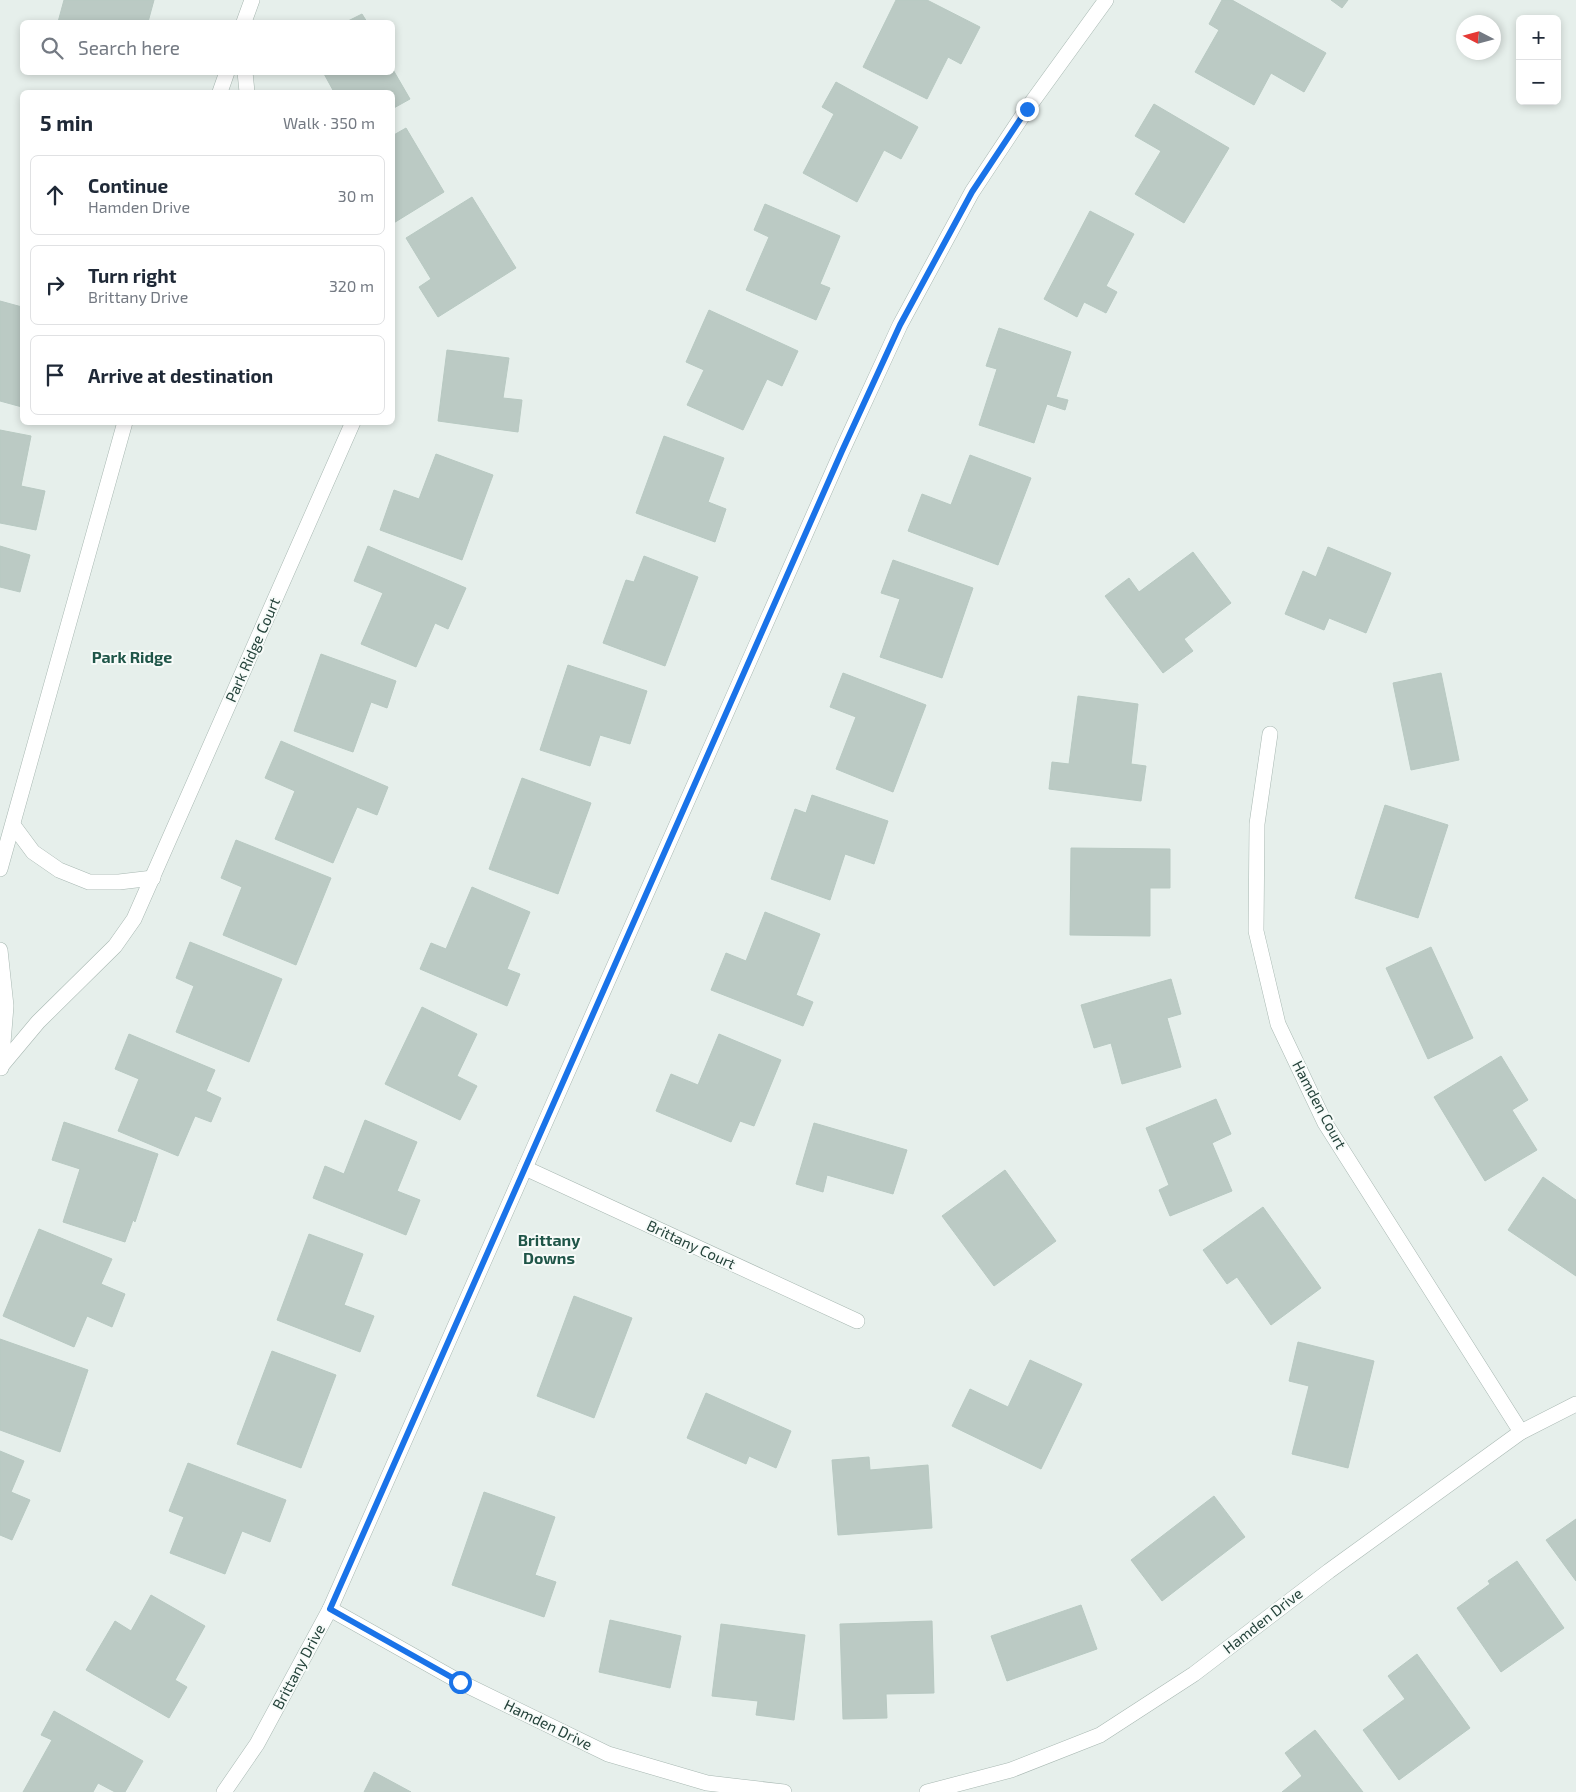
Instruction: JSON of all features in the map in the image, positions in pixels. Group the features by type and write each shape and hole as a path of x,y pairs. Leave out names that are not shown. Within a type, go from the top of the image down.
{"street":[{"path":"245,20 252,0"},
{"name":"Brittany Drive","path":"224,1792 257,1744 330,1609 900,325 972,192 1027,109 1106,0"},
{"path":"221,90 226,75"},
{"path":"245,75 247,90"},
{"path":"0,869 124,425"},
{"name":"Park Ridge Court","path":"1,1067 38,1022 115,946 134,919 352,425"},
{"name":"Hamden Court","path":"1270,734 1257,824 1256,931 1278,1024 1325,1123 1521,1432"},
{"path":"13,825 33,852 59,870 82,879 90,882 118,882 153,878"},
{"name":"Park Ridge Court","path":"0,950 6,1006 1,1067"},
{"name":"Brittany Court","path":"525,1168 857,1321"},
{"name":"Hamden Drive","path":"927,1792 1012,1770 1100,1735 1194,1674 1329,1571 1521,1432 1576,1404"},
{"name":"Hamden Drive","path":"330,1609 460,1682 608,1754 707,1782 784,1792"}],"building":[{"path":"64,0 154,0 149,20 59,20"},
{"path":"896,0 927,0 980,27 961,64 948,57 927,99 863,67"},
{"path":"1222,0 1232,0 1326,53 1304,92 1271,73 1254,105 1195,72 1219,30 1209,24"},
{"path":"1331,0 1348,0 1342,8"},
{"path":"362,14 366,20 350,20"},
{"path":"395,73 410,99 395,107 395,90 333,90 325,75 395,75"},
{"path":"836,82 918,127 901,159 884,150 857,202 803,173 834,114 822,107"},
{"path":"1154,104 1229,148 1184,223 1135,194 1161,151 1135,136"},
{"path":"406,128 444,192 395,222 395,134"},
{"path":"472,197 516,268 438,317 419,287 431,279 406,238"},
{"path":"765,204 840,236 820,284 830,288 816,320 746,290 769,237 754,230"},
{"path":"1090,211 1134,234 1106,286 1117,292 1106,313 1084,302 1077,317 1044,299"},
{"path":"0,301 20,306 20,406 0,401"},
{"path":"709,310 798,351 782,386 767,379 743,430 687,405 704,370 686,362"},
{"path":"999,328 1071,352 1056,397 1068,400 1065,410 1047,404 1034,443 979,425 997,369 986,366"},
{"path":"447,350 509,358 503,398 522,400 518,432 438,421"},
{"path":"0,430 31,436 21,486 45,491 36,530 0,523"},
{"path":"664,436 724,458 708,502 726,509 715,542 636,513"},
{"path":"436,454 493,475 462,560 380,530 394,490 419,499"},
{"path":"970,455 1031,478 998,565 908,531 922,494 951,505"},
{"path":"0,546 30,555 20,592 0,587"},
{"path":"368,546 466,588 448,629 435,623 416,667 361,644 383,593 354,581"},
{"path":"1328,547 1391,573 1366,633 1329,618 1324,630 1285,614 1303,571 1316,577"},
{"path":"1193,552 1231,603 1184,639 1193,651 1163,673 1105,596 1129,578 1139,592"},
{"path":"644,556 698,577 665,666 603,643 626,580 634,582"},
{"path":"893,560 973,588 942,678 880,657 900,599 881,593"},
{"path":"321,654 396,681 387,708 371,702 353,752 294,731"},
{"path":"568,665 647,691 630,744 600,735 590,766 540,750"},
{"path":"843,673 926,705 893,792 836,769 856,717 830,707"},
{"path":"1441,673 1459,760 1411,770 1393,683"},
{"path":"1078,696 1138,704 1131,764 1146,766 1141,801 1049,789 1052,762 1069,764"},
{"path":"281,741 388,787 377,815 357,807 333,863 275,839 295,791 265,778"},
{"path":"522,778 591,803 558,894 489,869"},
{"path":"812,795 888,821 874,864 845,854 830,900 771,879 795,809 806,813"},
{"path":"1385,805 1448,825 1418,918 1355,898"},
{"path":"236,840 331,878 296,965 223,935 242,887 221,878"},
{"path":"1071,848 1170,849 1170,888 1150,888 1150,936 1070,935"},
{"path":"472,887 530,912 507,969 520,974 507,1006 420,969 431,943 446,949"},
{"path":"765,912 820,934 796,995 813,1002 803,1026 711,990 726,953 746,961"},
{"path":"190,942 282,979 249,1062 176,1032 194,986 176,978"},
{"path":"1431,947 1473,1038 1428,1059 1386,968"},
{"path":"1171,979 1181,1014 1167,1018 1181,1067 1122,1084 1111,1043 1094,1048 1081,1005"},
{"path":"422,1007 477,1034 457,1076 477,1086 460,1120 385,1084"},
{"path":"129,1034 215,1070 206,1091 221,1098 211,1122 195,1116 178,1156 118,1131 139,1079 115,1069"},
{"path":"719,1034 781,1060 754,1126 740,1121 731,1142 656,1111 671,1074 698,1085"},
{"path":"1501,1056 1528,1100 1512,1110 1537,1150 1485,1181 1434,1097"},
{"path":"1216,1099 1231,1134 1212,1143 1232,1191 1170,1216 1159,1190 1169,1185 1146,1128"},
{"path":"365,1120 417,1142 397,1191 420,1200 406,1235 313,1198 325,1166 344,1174"},
{"path":"64,1122 158,1154 135,1222 133,1220 125,1242 63,1222 80,1169 52,1160"},
{"path":"814,1123 907,1150 893,1194 827,1175 823,1192 796,1184"},
{"path":"1005,1170 1056,1241 994,1286 942,1216"},
{"path":"1543,1177 1576,1200 1576,1276 1508,1230"},
{"path":"1263,1207 1321,1288 1271,1325 1237,1277 1227,1284 1203,1250"},
{"path":"39,1229 112,1259 101,1284 125,1294 112,1327 87,1316 74,1347 3,1316"},
{"path":"309,1234 363,1254 344,1305 374,1316 360,1352 277,1320"},
{"path":"574,1296 632,1318 594,1418 537,1396"},
{"path":"0,1339 88,1370 60,1452 0,1430"},
{"path":"1298,1342 1374,1361 1348,1468 1292,1454 1309,1386 1289,1381"},
{"path":"272,1351 336,1375 301,1468 237,1444"},
{"path":"1030,1360 1082,1384 1041,1469 952,1426 970,1389 1008,1407"},
{"path":"706,1393 791,1431 776,1468 749,1456 746,1464 687,1438"},
{"path":"0,1451 24,1461 11,1492 30,1500 12,1540 0,1535"},
{"path":"869,1457 870,1470 928,1465 932,1528 838,1535 832,1460"},
{"path":"188,1463 286,1500 270,1542 242,1531 225,1574 170,1553 184,1517 169,1511"},
{"path":"484,1492 555,1517 535,1575 556,1582 544,1617 452,1585"},
{"path":"1214,1496 1245,1537 1162,1601 1131,1560"},
{"path":"1576,1519 1576,1581 1546,1540"},
{"path":"1517,1561 1564,1628 1501,1672 1457,1608 1490,1584 1488,1581"},
{"path":"151,1595 205,1626 175,1680 187,1687 169,1718 86,1670 115,1621 131,1631"},
{"path":"1081,1605 1097,1649 1007,1681 991,1636"},
{"path":"610,1620 681,1636 670,1688 599,1672"},
{"path":"932,1621 934,1693 886,1694 887,1718 843,1719 840,1624"},
{"path":"721,1624 805,1635 794,1720 756,1715 758,1701 712,1696"},
{"path":"1417,1654 1470,1728 1399,1780 1363,1730 1405,1699 1388,1676"},
{"path":"54,1711 143,1761 125,1792 115,1792 98,1783 93,1792 23,1792 52,1740 41,1735"},
{"path":"1315,1730 1363,1792 1282,1792 1302,1776 1285,1753"},
{"path":"374,1772 411,1792 364,1792"}],"district":[{"name":"Park Ridge","path":"132,657"},
{"name":"Brittany Downs","path":"549,1249"}],"route":[{"path":"460,1682 330,1609 842,451 900,325 972,192 1027,109"}]}
